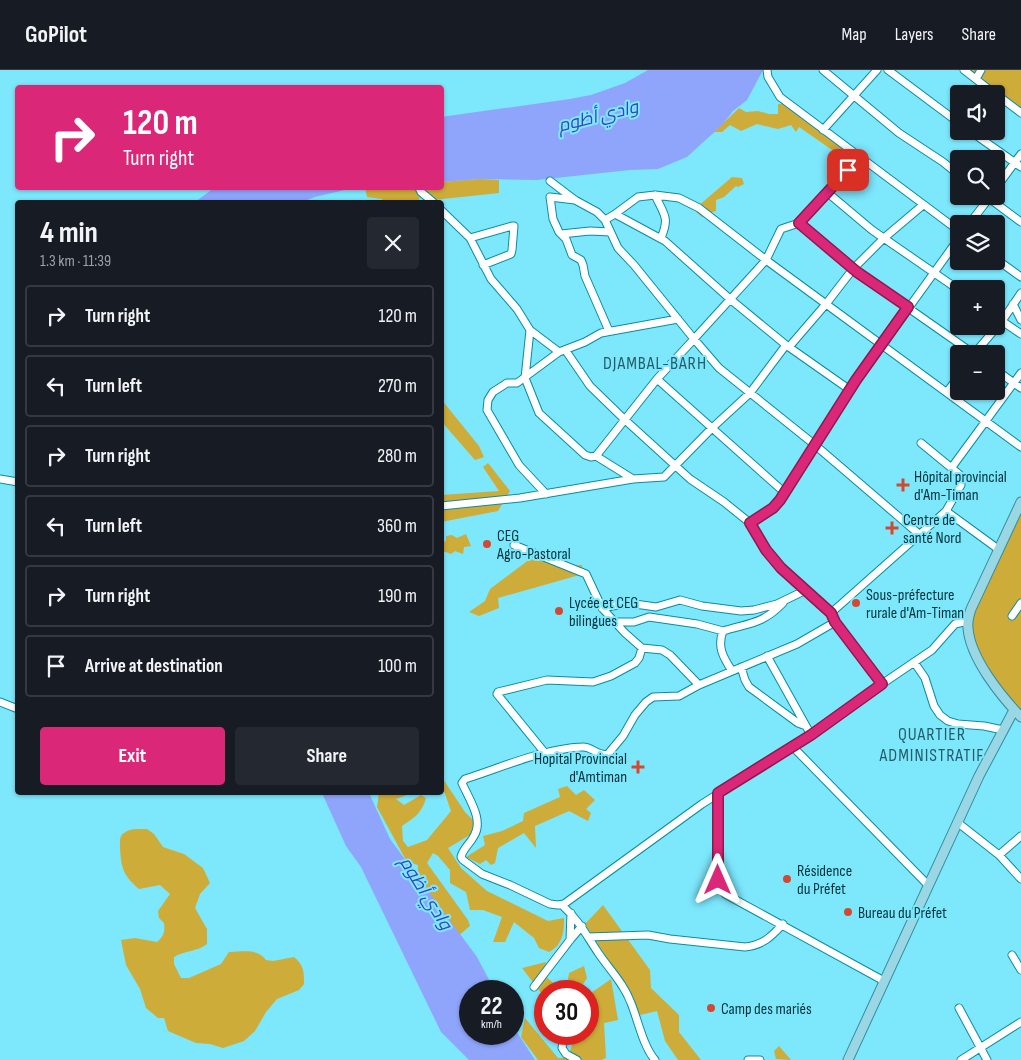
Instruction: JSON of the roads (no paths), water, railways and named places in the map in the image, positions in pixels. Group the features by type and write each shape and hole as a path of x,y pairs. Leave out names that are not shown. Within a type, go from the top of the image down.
{"main road":[{"path":"1021,502 971,609 968,621 971,645 978,659 988,676 1021,717"},
{"path":"848,1060 957,822 1014,710"}],"street":[{"path":"767,70 768,77 780,97 950,224"},
{"path":"823,70 899,133 950,168"},
{"path":"823,130 876,70"},
{"path":"888,70 950,116"},
{"path":"964,70 984,85"},
{"path":"976,79 982,70"},
{"path":"1005,101 1021,113"},
{"path":"983,140 1018,165"},
{"path":"1005,179 1018,165 1021,154"},
{"path":"596,456 657,379 766,260 781,230 799,223 859,158"},
{"path":"550,181 575,200 597,212 605,220 618,248 719,368 815,445 920,535"},
{"path":"420,190 431,200"},
{"path":"828,193 884,238 950,284"},
{"path":"605,220 638,196 655,195 679,198 699,208 766,260 1021,447"},
{"path":"655,195 666,220 666,226 661,238"},
{"path":"575,200 550,197 553,219 560,234 566,239 572,255 581,260 585,276 609,331"},
{"path":"444,506 520,498 666,476 674,465 750,394 787,346 826,304 854,269 884,238 923,205"},
{"path":"999,205 1021,222"},
{"path":"444,213 470,238 491,279 517,309 530,330 562,352 590,386 674,465 750,523 766,550 781,568 831,613 835,622 882,684"},
{"path":"615,214 661,238 787,346 850,390"},
{"path":"799,223 854,269 961,345"},
{"path":"470,238 514,226 512,252 483,265"},
{"path":"560,234 590,231 610,232"},
{"path":"750,523 777,504 850,390 950,250"},
{"path":"1005,265 1021,277"},
{"path":"1005,313 1021,293"},
{"path":"1013,304 1021,320"},
{"path":"546,494 519,466 487,410 488,400 493,392 506,383 517,383 562,352 601,333 678,319"},
{"path":"1005,323 1021,334"},
{"path":"530,330 525,378 539,413 585,454 591,457 596,456 632,480"},
{"path":"952,467 1021,373"},
{"path":"1005,376 1021,388"},
{"path":"657,379 785,493"},
{"path":"947,392 950,388"},
{"path":"831,613 946,511 961,485 960,475 921,443"},
{"path":"0,479 15,482"},
{"path":"946,511 998,549"},
{"path":"514,544 586,574 602,608 615,622 642,648 662,650 670,655 699,684"},
{"path":"602,608 628,603 656,607 680,600 702,606 741,611 766,607 785,601 806,590"},
{"path":"615,622 634,622 650,617 698,624 722,631 762,621 774,613 785,601"},
{"path":"1012,616 1021,603"},
{"path":"835,622 797,644 699,684 679,696 657,696 646,702 608,754 600,754 583,747 545,753 462,781 478,820 475,836 462,852 463,860 482,874 550,904 564,904 718,793 811,735 932,650 955,624 968,621"},
{"path":"722,631 719,639 721,655 732,671"},
{"path":"545,753 497,694 498,692 546,680 593,682 611,676 635,663 639,658 642,648"},
{"path":"767,656 811,735"},
{"path":"914,662 925,678 934,706 940,715 948,721 958,724 1003,730"},
{"path":"741,667 749,686 798,723 806,726"},
{"path":"0,702 15,708"},
{"path":"792,746 928,885"},
{"path":"718,793 718,880 725,894 783,924 884,981"},
{"path":"957,822 999,855 1021,879"},
{"path":"999,855 1021,836"},
{"path":"564,904 564,907 582,926 619,981 630,1001 655,1060"},
{"path":"570,913 570,940"},
{"path":"588,937 648,935 745,947 764,943 783,924"},
{"path":"539,980 582,926"},
{"path":"1012,955 1021,970"},
{"path":"959,1008 987,1060"},
{"path":"961,1060 1021,1022"},
{"path":"562,1045 562,1048 566,1054 577,1060"},
{"path":"748,1060 760,1060"}],"water":[{"name":"وادي أظوم","path":"648,70 763,70 747,100 733,111 723,124 687,157 658,169 630,170 537,180 480,179 444,182 444,117 570,99 591,95 625,83"},
{"path":"211,190 345,190 307,200 198,200"},
{"name":"وادي أظوم","path":"323,795 370,795 390,839 477,957 489,980 459,980 459,1045 524,1045 524,1043 535,1060 469,1060 441,1032 361,867 346,846"}],"place":[{"name":"Hôpital provincial d'Am-Timan","path":"903,485"},
{"name":"Centre de santé Nord","path":"892,528"},
{"name":"CEG Agro-Pastoral","path":"487,544"},
{"name":"Sous-préfecture rurale d'Am-Timan","path":"856,603"},
{"name":"Lycée et CEG bilingues","path":"559,611"},
{"name":"Hopital Provincial d'Amtiman","path":"638,767"},
{"name":"Résidence du Préfet","path":"787,879"},
{"name":"Bureau du Préfet","path":"848,912"},
{"name":"Camp des mariés","path":"711,1008"}],"district":[{"name":"DJAMBAL-BARH","path":"655,363"},
{"name":"QUARTIER ADMINISTRATIF","path":"932,744"}]}
